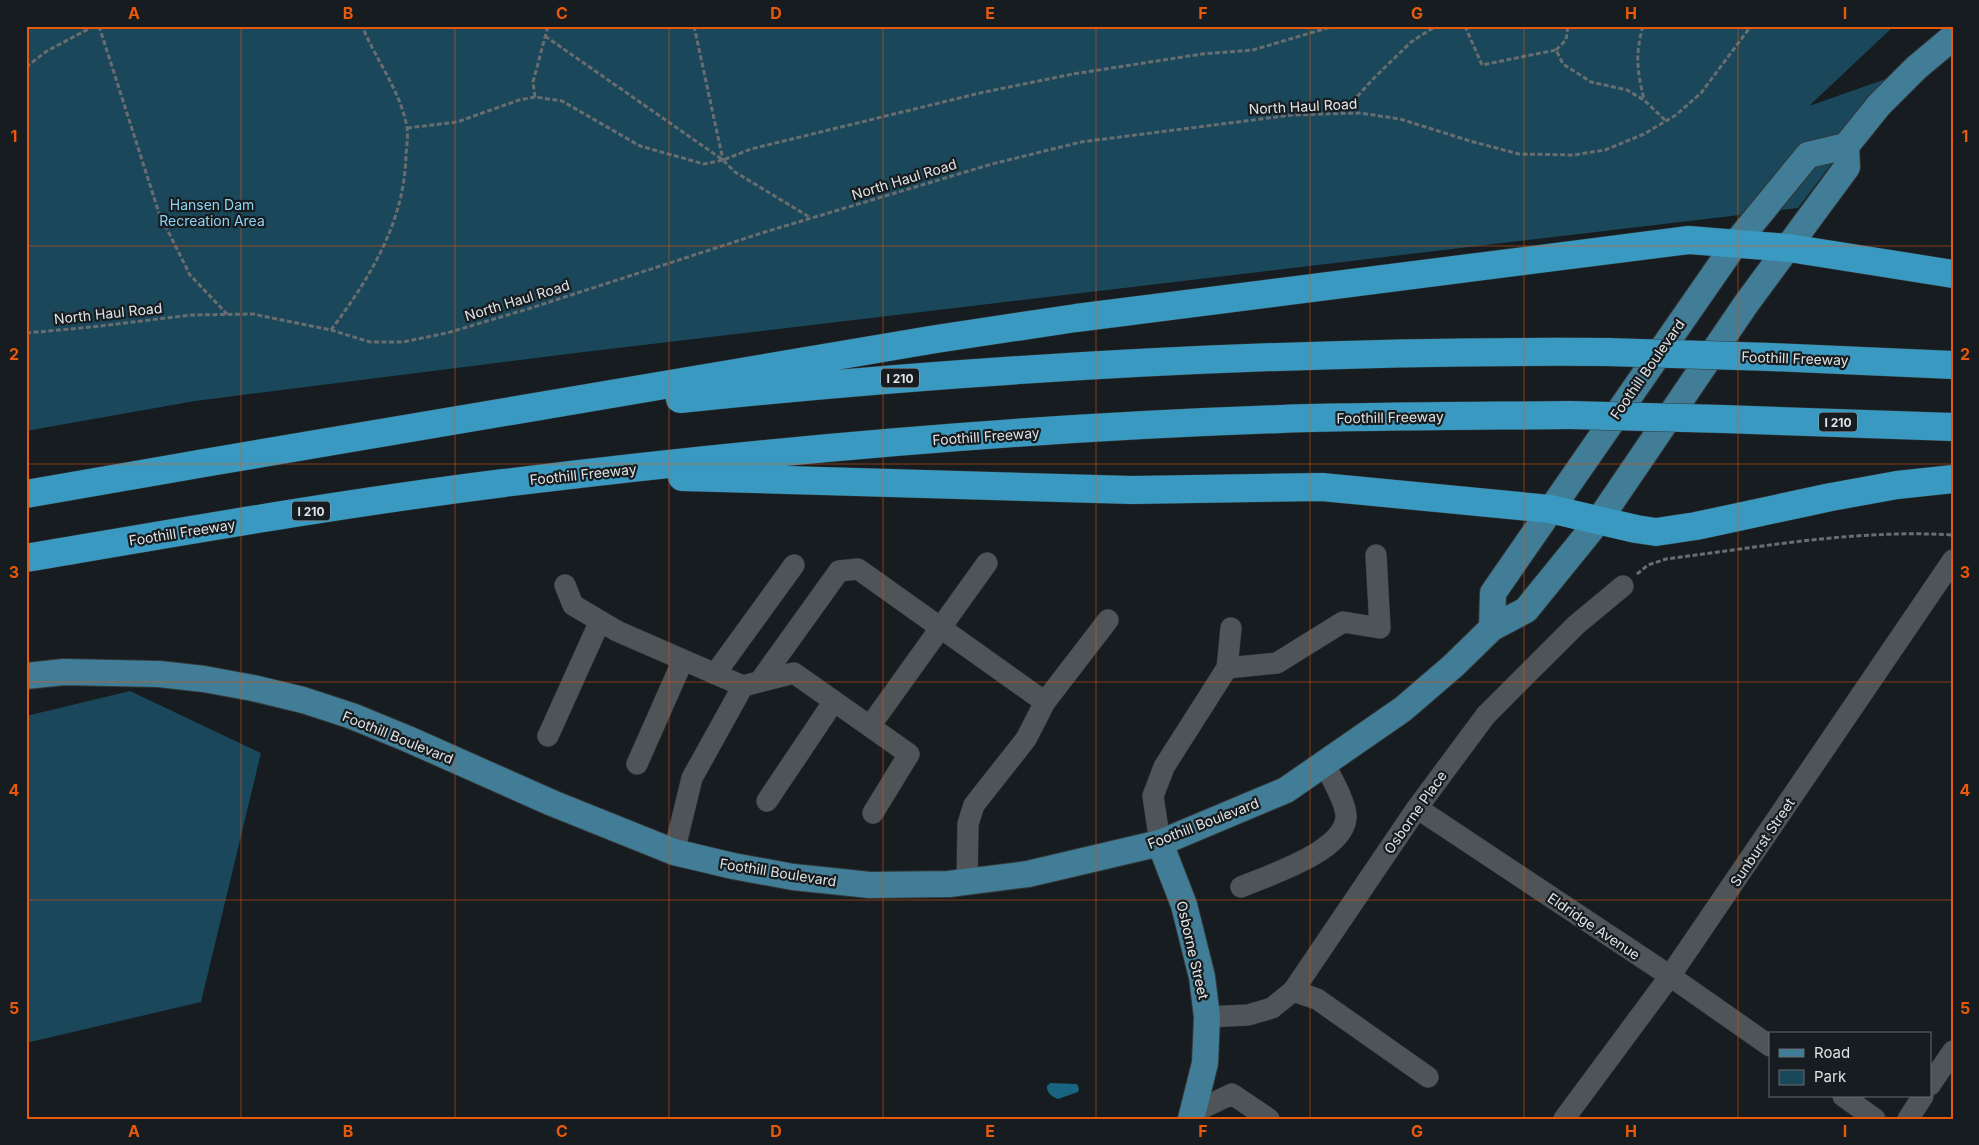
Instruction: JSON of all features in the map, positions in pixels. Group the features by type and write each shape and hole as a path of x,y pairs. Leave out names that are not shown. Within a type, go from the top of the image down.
{"highway":[{"path":"198,464 936,339 1076,318 1689,240 1789,248 1953,274"},
{"name":"Foothill Freeway","path":"26,494 198,464 494,420 884,379 1087,365 1278,356 1436,352 1607,352 1953,365"},
{"name":"Foothill Freeway","path":"26,558 208,527 404,497 598,472 890,443 1280,419 1570,415 1953,427"},
{"path":"598,472 715,479 916,482 1132,490 1322,487 1550,509 1656,532 1696,526 1897,485 1953,480"}],"main road":[{"path":"1846,146 1879,106 1916,68 1953,37"},
{"name":"Foothill Boulevard","path":"26,676 64,672 159,674 204,679 303,700 352,716 552,803 674,852 733,866 793,877 870,885 949,884 1028,874 1160,843 1286,790 1403,709 1453,666 1492,628 1526,610 1599,520 1746,304 1847,167 1846,146 1808,155 1735,244 1492,593 1492,628"},
{"name":"Osborne Street","path":"1160,843 1184,905 1202,977 1208,1017 1205,1063 1193,1115"}],"street":[{"path":"1227,668 1277,663 1343,622 1380,628 1376,555"},
{"name":"Sunburst Street","path":"1564,1119 1670,976 1953,560"},
{"path":"870,726 987,563"},
{"path":"715,674 794,565"},
{"path":"674,852 692,778 751,683 839,571 858,568 1045,702"},
{"path":"565,585 573,605 617,631 715,674 751,683 794,673 909,754 873,813"},
{"name":"Osborne Place","path":"1208,1017 1248,1015 1272,1008 1293,991 1417,808 1486,715 1576,624 1624,586"},
{"path":"967,882 968,824 974,805 1026,738 1045,702 1108,620"},
{"path":"548,736 600,621"},
{"path":"1160,843 1154,796 1164,767 1227,668 1231,628"},
{"path":"637,764 683,660"},
{"path":"767,801 834,701"},
{"path":"1241,887 1316,854 1339,834 1346,819 1345,810 1325,764"},
{"name":"Eldridge Avenue","path":"1417,808 1670,976 1769,1045"},
{"path":"1293,991 1317,999 1428,1077"},
{"path":"1932,1082 1953,1051"},
{"path":"1193,1115 1232,1094 1269,1119"},
{"path":"1846,1098 1876,1119"},
{"path":"1908,1119 1922,1098"}],"path":[{"path":"26,67 47,51 94,26"},
{"path":"99,26 159,213 190,274 228,315"},
{"path":"331,330 350,305 379,255 399,210 406,168 407,128 395,89 370,47 362,26"},
{"path":"535,97 533,82 548,26"},
{"path":"688,26 694,28 723,160"},
{"path":"407,128 457,122 519,100 535,97 562,101 640,146 704,164 723,160 750,149 980,93 1073,74 1202,54 1253,50 1334,26"},
{"path":"1342,114 1374,78 1411,42 1436,26"},
{"path":"1466,26 1482,65 1556,50 1566,40 1568,26"},
{"path":"1643,26 1638,45 1637,69 1644,100"},
{"name":"North Haul Road","path":"26,333 191,315 253,314 331,330 370,342 404,342 447,333 811,218 992,164 1081,142 1292,115 1360,113 1400,119 1519,154 1573,155 1605,150 1644,134 1676,115 1701,93 1751,26"},
{"path":"545,36 723,160 735,172 811,218"},
{"path":"1556,50 1563,64 1591,82 1627,90 1644,100 1666,121"},
{"path":"1624,586 1648,565 1666,559 1836,538 1928,534 1953,535"}],"green space":[{"name":"Hansen Dam Recreation Area","path":"26,26 1894,26 1809,106 1900,74 1798,208 584,352 195,401 26,431"},
{"path":"130,691 261,753 201,1002 26,1043 26,716"}],"shaded area":[{"path":"1050,1083 1077,1084 1079,1089 1078,1092 1058,1099 1047,1090 1047,1086"}]}
